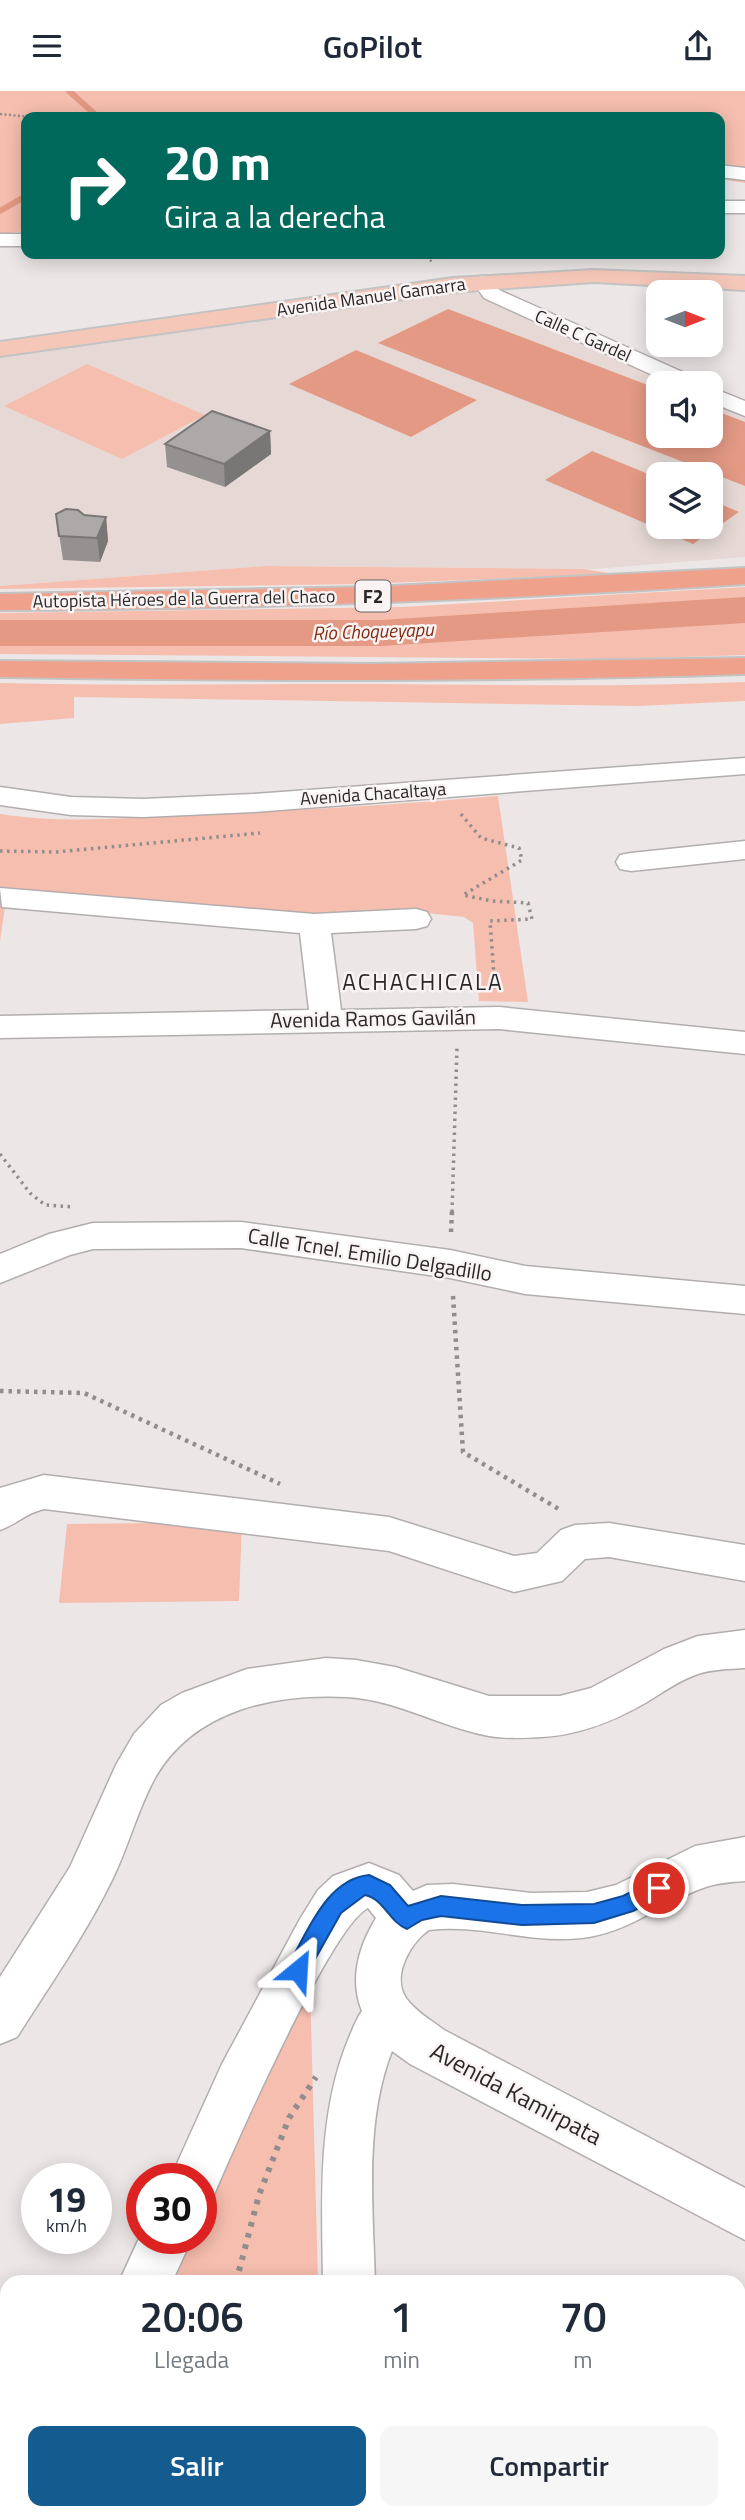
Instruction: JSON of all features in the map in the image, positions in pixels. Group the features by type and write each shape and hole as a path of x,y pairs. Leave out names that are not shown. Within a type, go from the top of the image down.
{"highway":[{"name":"Autopista Héroes de la Guerra del Chaco","path":"0,601 202,602 552,590 745,576"},
{"path":"0,669 313,674 610,671 745,666"}],"main road":[{"name":"Avenida Manuel Gamarra","path":"0,349 483,282 594,277 745,283"}],"street":[{"path":"725,172 745,174"},
{"path":"725,207 745,208"},
{"path":"0,240 21,240"},
{"name":"Calle C Gardel","path":"483,282 491,294 661,371"},
{"path":"723,400 745,409"},
{"name":"Avenida Chacaltaya","path":"0,796 71,806 143,807 253,803 745,766"},
{"path":"631,862 745,850"},
{"path":"2,897 314,924 416,919"},
{"path":"314,924 326,1019"},
{"name":"Avenida Ramos Gavilán","path":"0,1027 326,1019 499,1018 745,1043"},
{"name":"Calle Tcnel. Emilio Delgadillo","path":"0,1269 62,1244 93,1236 241,1235 450,1263 525,1280 745,1300"},
{"path":"0,1513 14,1500 44,1492 389,1534 514,1574 548,1569 575,1542 609,1540 745,1563"},
{"path":"0,2020 96,1864 144,1757 160,1733 181,1716 203,1704 261,1686 306,1678 346,1678 380,1682 411,1690 461,1710 512,1719 556,1716 583,1712 606,1702 675,1662 712,1650 745,1649"},
{"path":"202,2163 239,2081 316,1935 334,1906 349,1892 369,1885 383,1891 407,1919 418,1911 441,1906 522,1915 594,1914 626,1905 689,1871 724,1860 745,1859"},
{"name":"Avenida Kamirpata","path":"407,1919 393,1932 383,1948 378,1976 380,2003 393,2022 427,2047 745,2215"},
{"path":"349,2275 351,2125 364,2055 377,2029 393,2022"},
{"path":"148,2275 158,2254"}],"path":[{"path":"0,114 21,116"},
{"path":"445,789 481,838 519,848 522,860 463,895 492,901 528,903 532,919 490,921 499,1018"},
{"path":"0,851 56,852 260,833"},
{"path":"457,1019 450,1263 463,1452 609,1540"},
{"path":"0,1154 30,1193 45,1205 78,1207 93,1236"},
{"path":"0,1391 84,1393 287,1487"},
{"path":"238,2275 259,2195 289,2118 323,2066"}],"shaded area":[{"path":"0,91 745,91 745,183 725,180 725,112 21,112 21,232 0,234"},
{"path":"469,290 648,371 646,448 723,448 723,405 745,415 745,557 593,569 265,566 0,586 0,357"},
{"path":"448,309 646,384 646,447 378,343"},
{"path":"356,350 477,400 411,437 289,384"},
{"path":"87,364 205,415 122,459 4,406"},
{"path":"723,414 745,422 745,486 723,477 723,462 683,462 647,448 723,448"},
{"path":"592,451 646,473 646,524 545,480"},
{"path":"723,505 739,512 723,523"},
{"path":"681,539 700,539 693,544"},
{"path":"265,566 584,569 615,574 361,584 0,589 0,586"},
{"path":"745,587 745,600 384,623 0,623 0,613 402,607"},
{"path":"745,619 745,655 615,659 0,654 0,643 385,642"},
{"path":"745,682 745,701 638,706 74,697 74,718 0,724 0,683 593,685"},
{"path":"498,796 528,1002 479,1001 473,923 464,917 416,912 317,917 7,894 0,941 0,814 69,820 116,819"},
{"path":"242,1522 239,1601 59,1603 67,1524"},
{"path":"309,1947 318,2275 172,2275 180,2254 217,2254 217,2166"}],"building":[{"path":"212,411 270,431 224,464 165,444"},
{"path":"66,509 78,510 84,515 106,517 97,538 59,536 56,514"}],"waterway":[{"path":"69,91 92,112"},
{"path":"0,211 21,199"},
{"name":"Río Choqueyapu","path":"0,633 381,633 745,610"}],"district":[{"name":"ACHACHICALA","path":"423,982"}],"route":[{"path":"298,1970 334,1906 349,1892 362,1885 383,1891 407,1919 418,1911 441,1906 522,1915 594,1914 626,1905 659,1888"}]}
